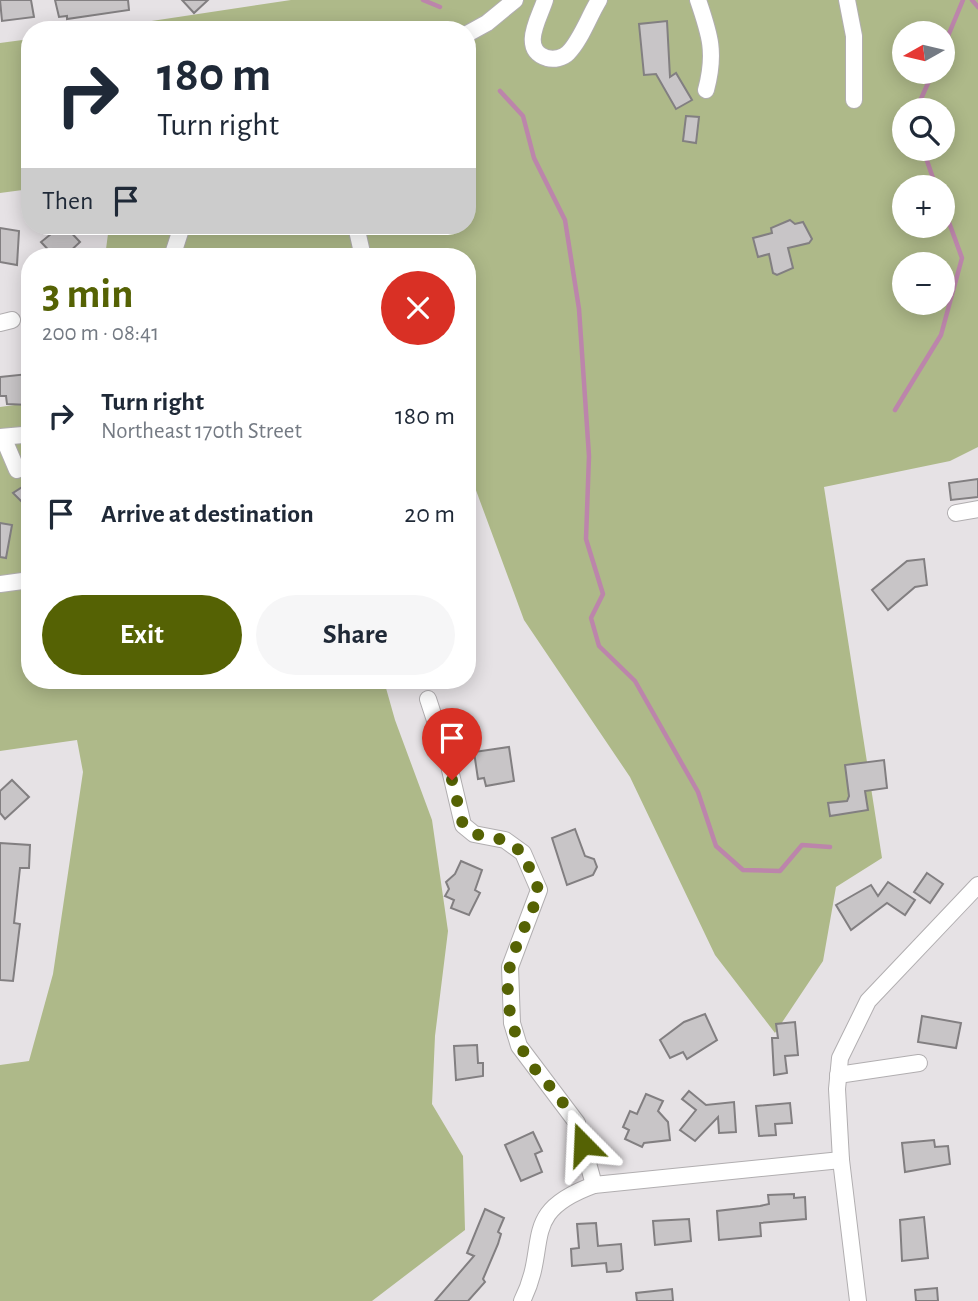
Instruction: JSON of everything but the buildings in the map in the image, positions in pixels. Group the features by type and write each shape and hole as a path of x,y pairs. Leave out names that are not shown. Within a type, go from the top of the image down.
{"street":[{"path":"476,29 515,0"},
{"path":"545,0 534,24 533,42 538,52 549,59 561,58 570,51 599,0"},
{"path":"698,0 710,37 713,64 706,90"},
{"path":"847,0 854,36 854,100"},
{"path":"17,470 2,437 21,435"},
{"path":"956,513 978,509"},
{"path":"0,583 21,581"},
{"path":"428,699 463,825 474,834 505,840 523,853 539,891 510,967 512,1023 519,1046 577,1123 594,1185"},
{"path":"858,1301 841,1160 838,1075 840,1058 849,1034 868,1001 978,885"},
{"path":"838,1075 919,1063"},
{"path":"522,1301 529,1287 543,1222 552,1205 571,1193 594,1185 841,1160"}],"green space":[{"path":"291,0 978,0 978,447 950,461 824,487 882,858 836,887 823,961 775,1033 715,955 630,777 524,620 476,490 476,248 106,248 108,235 476,235 476,21 152,21"},
{"path":"21,40 21,190 0,193 0,43"},
{"path":"21,404 21,689 386,689 432,820 448,931 435,1036 432,1104 463,1156 465,1230 372,1301 0,1301 0,1065 29,1061 53,974 83,772 77,740 0,751 0,407"}],"waterway":[{"path":"423,0 440,7"},
{"path":"954,21 963,0"},
{"path":"972,0 978,7"},
{"path":"921,98 928,84"},
{"path":"500,91 523,116 534,158 565,220 579,309 589,456 586,539 603,594 591,618 599,646 635,681 698,792 716,846 743,870 780,871 802,845 830,847"},
{"path":"927,161 932,175"},
{"path":"895,410 941,335 962,258 955,238"}],"route":[{"path":"452,780 463,825 474,834 505,840 523,853 539,891 510,967 512,1023 519,1046 565,1103 577,1123 583,1144"}]}
